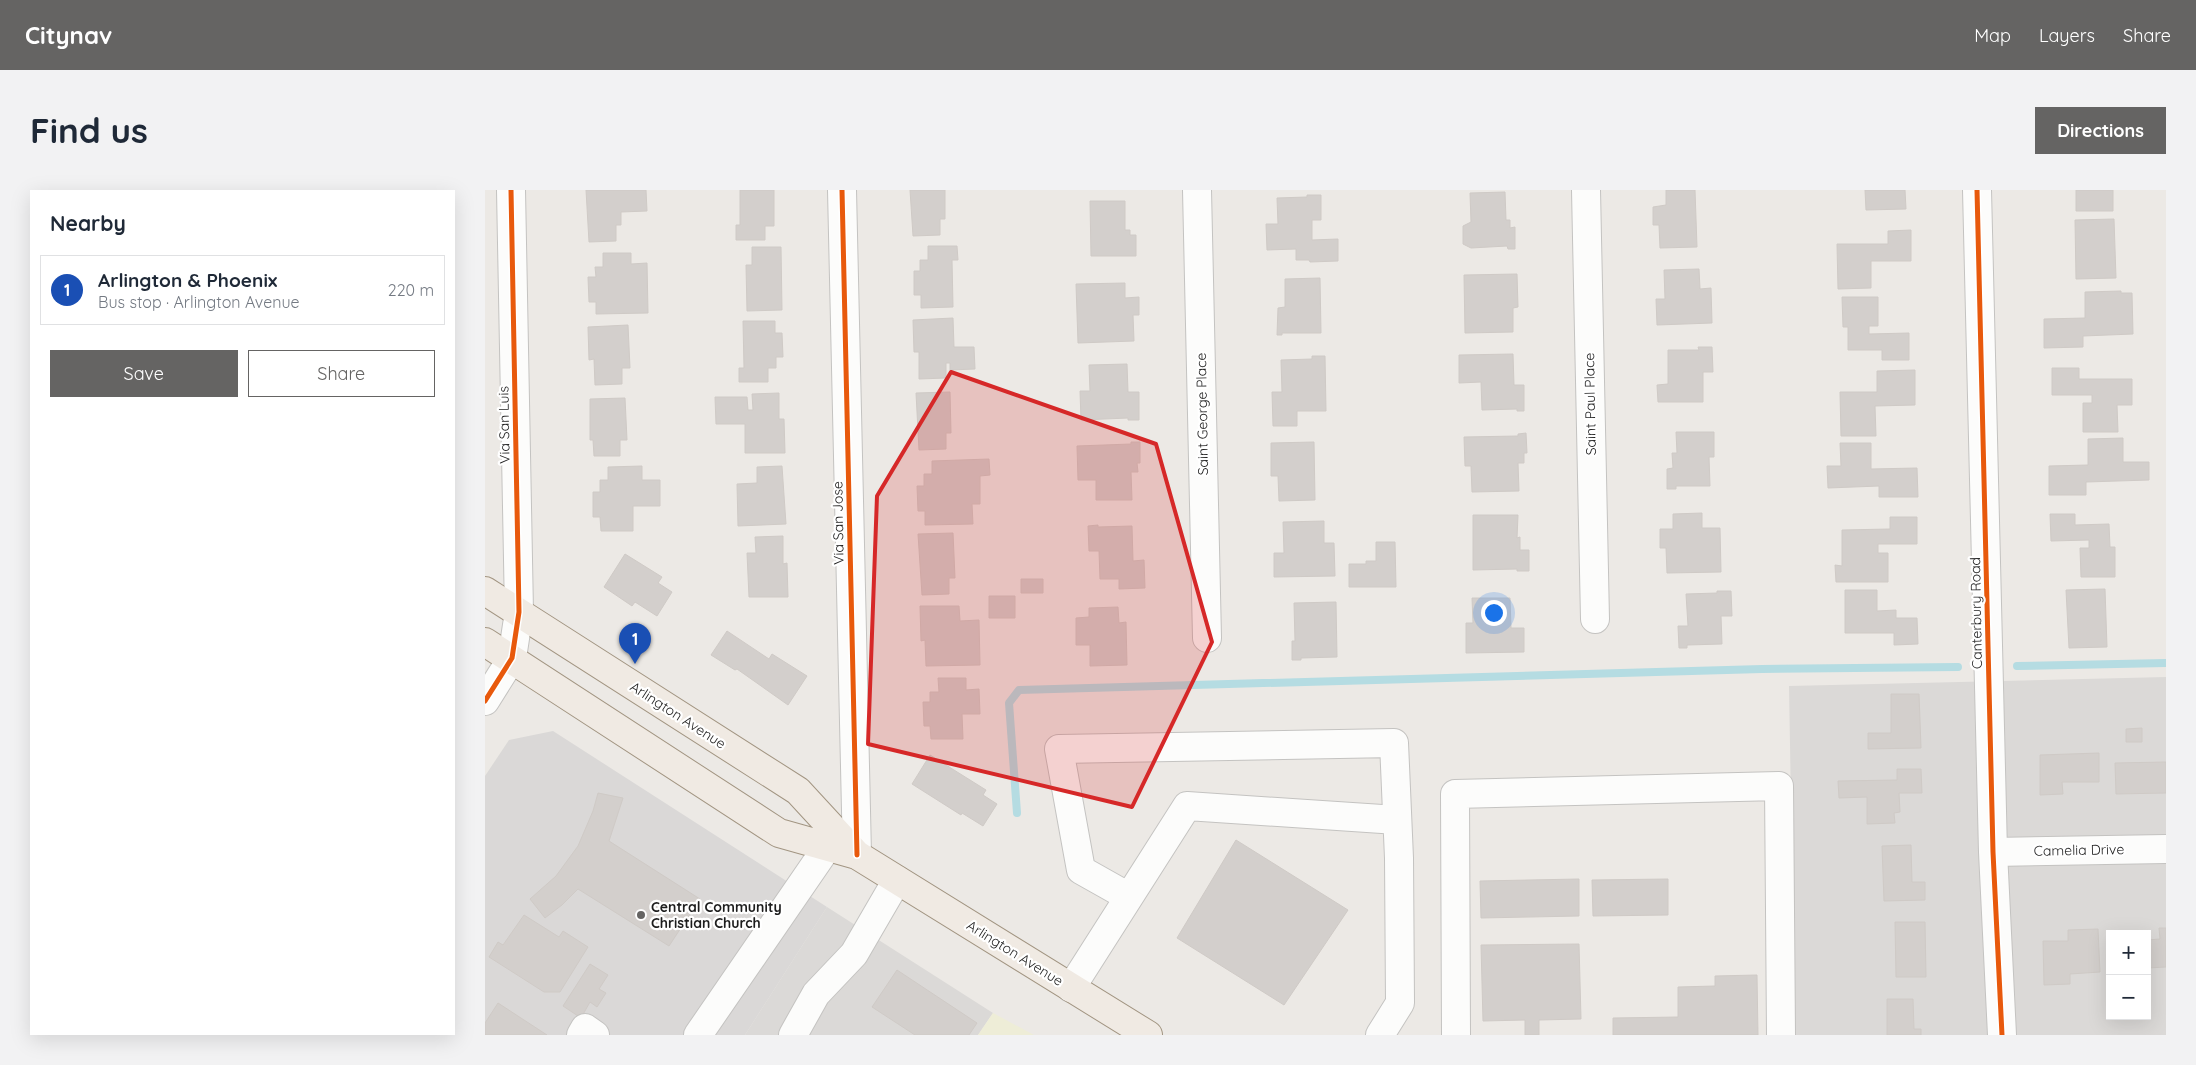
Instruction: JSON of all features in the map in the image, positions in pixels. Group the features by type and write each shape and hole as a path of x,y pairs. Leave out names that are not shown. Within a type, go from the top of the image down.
{"main road":[{"name":"Arlington Avenue","path":"485,592 798,791 857,855"},
{"name":"Arlington Avenue","path":"485,642 779,833 857,855 1148,1035"}],"street":[{"name":"Via San Luis","path":"511,190 519,612 512,658"},
{"name":"Via San Jose","path":"842,190 857,855"},
{"name":"Saint George Place","path":"1197,190 1207,638"},
{"name":"Saint Paul Place","path":"1586,190 1595,619"},
{"name":"Canterbury Road","path":"1977,190 1993,852 2002,1035"},
{"path":"485,701 512,658"},
{"path":"1129,897 1081,870 1059,749 1394,743 1400,1004 1380,1035"},
{"path":"1456,1035 1455,794 1779,786 1781,1035"},
{"path":"1071,988 1187,806 1397,820"},
{"path":"698,1035 827,846"},
{"name":"Camelia Drive","path":"1993,852 2166,849"},
{"path":"793,1035 816,994 854,954 897,880"},
{"path":"581,1035 585,1028 595,1035"}],"highlighted area":[{"path":"951,372 1156,444 1212,642 1132,807 868,744 877,496"}],"shaded area":[{"path":"2166,677 2166,1035 1795,1035 1789,686"},
{"path":"553,731 827,907 745,1035 485,1035 485,776 509,740"},
{"path":"827,907 993,1013 978,1035 745,1035"}],"green space":[{"path":"993,1013 1034,1035 978,1035"}],"building":[{"path":"586,190 646,190 647,211 621,212 621,225 616,225 616,241 589,242"},
{"path":"740,190 774,190 774,226 765,226 765,240 736,240 736,225 740,225"},
{"path":"910,190 945,190 945,219 940,219 940,235 913,236"},
{"path":"1666,190 1695,190 1697,247 1660,248 1659,225 1653,225 1653,207 1666,205"},
{"path":"1865,190 1905,190 1906,209 1866,210"},
{"path":"2076,190 2113,190 2113,211 2076,211"},
{"path":"1505,192 1506,220 1510,220 1510,228 1515,227 1515,249 1508,249 1507,246 1471,248 1463,244 1463,226 1471,222 1470,193"},
{"path":"1307,195 1321,195 1321,220 1312,220 1312,240 1338,239 1338,261 1310,262 1309,260 1296,260 1296,249 1267,250 1266,224 1278,224 1277,198 1307,197"},
{"path":"1090,201 1125,201 1125,230 1130,230 1130,235 1136,235 1136,256 1091,256"},
{"path":"2114,219 2116,278 2076,279 2075,220"},
{"path":"1911,230 1911,261 1871,261 1871,288 1838,289 1837,244 1888,244 1888,231"},
{"path":"928,246 957,246 958,260 952,260 953,307 921,308 921,295 914,295 914,271 920,271 920,260 928,260"},
{"path":"752,247 781,247 782,310 747,311 746,265 752,265"},
{"path":"603,253 631,253 631,264 647,263 648,313 596,314 596,302 589,302 588,277 596,277 595,267 603,267"},
{"path":"1699,269 1700,289 1711,288 1712,323 1657,325 1656,299 1665,299 1664,270"},
{"path":"1517,274 1518,307 1513,308 1513,332 1465,333 1464,275"},
{"path":"1320,278 1321,333 1282,333 1282,335 1277,335 1278,308 1285,307 1285,279"},
{"path":"1125,283 1125,298 1139,297 1139,315 1133,315 1134,341 1078,343 1076,284"},
{"path":"2121,291 2121,293 2132,293 2133,334 2083,336 2083,347 2044,348 2044,319 2085,318 2085,292"},
{"path":"1842,297 1878,297 1878,326 1869,326 1869,334 1909,333 1909,360 1882,360 1882,350 1848,350 1848,327 1843,327"},
{"path":"953,318 954,347 974,347 975,369 950,370 950,363 946,363 946,378 919,379 919,352 914,352 913,320"},
{"path":"743,321 775,321 775,333 782,333 783,357 776,357 776,368 768,368 768,382 739,382 739,368 744,368"},
{"path":"628,325 630,368 622,368 622,384 595,385 594,359 589,360 588,327"},
{"path":"1698,347 1712,347 1713,372 1703,372 1703,402 1658,402 1657,385 1668,384 1668,350 1699,350"},
{"path":"1513,354 1514,385 1524,385 1524,411 1517,411 1517,409 1482,410 1481,382 1459,383 1459,355"},
{"path":"1312,356 1325,356 1326,411 1297,411 1297,426 1273,426 1272,392 1282,392 1281,360 1312,359"},
{"path":"1127,364 1128,392 1139,392 1139,420 1128,420 1128,418 1081,420 1080,391 1090,391 1089,365"},
{"path":"2052,368 2079,368 2079,379 2132,379 2132,405 2117,405 2118,432 2083,432 2083,403 2092,403 2092,395 2052,395"},
{"path":"1915,370 1915,405 1875,406 1876,436 1841,436 1840,392 1877,392 1877,371"},
{"path":"950,392 951,433 946,433 946,449 919,450 916,393"},
{"path":"779,393 779,419 784,419 785,453 745,453 745,424 716,424 715,397 747,397 748,410 753,410 752,394"},
{"path":"625,398 627,440 620,440 620,456 594,456 593,440 590,440 590,399"},
{"path":"1676,432 1714,432 1714,457 1709,457 1710,486 1676,486 1676,489 1667,489 1667,469 1673,468 1672,453 1677,453"},
{"path":"1526,433 1527,453 1524,453 1524,463 1518,463 1519,491 1472,492 1471,466 1465,466 1464,437 1518,436 1518,434"},
{"path":"2123,438 2123,462 2149,462 2149,480 2086,482 2086,495 2049,495 2049,466 2088,465 2088,439"},
{"path":"1131,442 1140,442 1140,463 1137,463 1138,472 1131,472 1132,500 1096,500 1096,480 1078,480 1077,446 1131,444"},
{"path":"1314,442 1315,500 1279,501 1278,476 1271,476 1271,443"},
{"path":"1840,443 1871,443 1871,469 1917,468 1918,497 1879,497 1879,486 1828,488 1827,466 1841,466"},
{"path":"989,459 990,475 980,476 980,504 972,504 973,524 925,525 925,511 918,511 917,486 924,486 924,474 932,474 932,461"},
{"path":"642,466 642,480 660,480 660,506 633,506 633,531 601,531 600,517 593,517 593,492 600,492 600,480 608,480 608,467"},
{"path":"782,466 786,524 738,526 737,484 757,483 757,467"},
{"path":"1702,513 1702,528 1720,528 1721,572 1667,573 1666,548 1660,548 1660,529 1673,529 1673,514"},
{"path":"2050,514 2075,514 2075,525 2109,524 2110,547 2115,547 2115,577 2081,577 2080,548 2089,548 2089,540 2051,541"},
{"path":"1473,515 1518,515 1517,538 1520,537 1520,550 1529,550 1529,571 1517,571 1517,569 1473,570"},
{"path":"1890,517 1917,517 1917,544 1878,544 1878,553 1888,553 1888,582 1836,582 1835,565 1842,566 1842,530 1890,529"},
{"path":"1324,521 1324,543 1334,543 1335,576 1274,577 1274,553 1284,553 1283,522"},
{"path":"1098,525 1098,527 1132,526 1133,561 1144,560 1145,588 1119,589 1119,579 1100,579 1099,551 1089,551 1088,526"},
{"path":"953,533 955,578 949,578 949,594 922,595 918,534"},
{"path":"783,536 783,564 787,563 788,597 749,597 747,553 756,553 755,537"},
{"path":"1376,542 1395,542 1396,587 1349,587 1349,564 1366,564 1366,561 1376,561"},
{"path":"625,554 662,577 658,583 672,592 657,616 635,602 632,606 604,587"},
{"path":"1021,579 1043,579 1043,593 1021,593"},
{"path":"2105,589 2107,647 2069,648 2066,590"},
{"path":"1845,590 1877,590 1877,611 1896,610 1896,618 1917,618 1918,644 1894,645 1894,633 1845,633"},
{"path":"1717,591 1731,591 1732,616 1721,616 1722,644 1687,645 1687,648 1679,648 1678,626 1688,626 1686,594 1717,593"},
{"path":"989,596 1015,596 1015,618 989,618"},
{"path":"1472,598 1510,598 1511,628 1524,628 1524,652 1466,653 1466,623 1473,623"},
{"path":"1336,602 1337,657 1292,660 1292,641 1295,641 1294,603"},
{"path":"920,606 959,606 960,621 979,620 980,665 926,666 925,640 921,641"},
{"path":"1118,607 1119,623 1126,622 1127,665 1090,666 1090,645 1076,645 1076,618 1089,617 1089,608"},
{"path":"727,631 769,659 772,654 807,676 788,705 737,669 735,670 711,655"},
{"path":"938,678 966,678 966,690 979,689 980,714 962,714 963,739 931,739 930,726 924,726 923,702 930,702 930,692 939,692"},
{"path":"1891,694 1919,694 1921,748 1868,749 1868,733 1891,733"},
{"path":"2142,728 2142,742 2126,742 2126,729"},
{"path":"2099,753 2099,782 2062,782 2063,794 2040,795 2040,755"},
{"path":"930,755 986,790 983,795 997,804 983,826 962,813 961,815 912,784"},
{"path":"2166,762 2166,793 2116,794 2115,763"},
{"path":"1897,769 1921,769 1922,793 1899,793 1900,812 1894,813 1895,823 1867,824 1867,797 1839,798 1838,781 1897,780"},
{"path":"598,793 623,798 609,841 700,899 669,946 578,889 545,918 530,899 556,876 578,846 593,811"},
{"path":"1236,840 1348,910 1284,1005 1177,938"},
{"path":"1911,845 1912,882 1925,882 1925,900 1884,901 1882,846"},
{"path":"1579,879 1579,916 1481,918 1480,881"},
{"path":"1668,879 1668,915 1593,916 1592,880"},
{"path":"524,915 559,937 563,931 588,947 560,992 544,992 489,957 498,942 503,945"},
{"path":"1895,922 1925,922 1926,977 1896,977"},
{"path":"2159,928 2166,928 2166,967 2151,968 2151,940 2160,939"},
{"path":"2098,929 2100,972 2070,974 2070,984 2044,985 2043,941 2068,941 2068,930"},
{"path":"1579,944 1581,1019 1539,1020 1539,1035 1525,1035 1525,1020 1483,1021 1481,945"},
{"path":"590,964 608,975 599,989 606,993 597,1007 590,1002 581,1018 563,1006"},
{"path":"897,970 977,1023 969,1035 915,1035 872,1007"},
{"path":"1757,975 1758,1035 1613,1035 1613,1018 1678,1017 1678,987 1715,986 1715,976"},
{"path":"1887,999 1913,999 1914,1029 1921,1029 1921,1035 1887,1035"},
{"path":"498,1003 547,1035 485,1035 485,1023"}],"waterway":[{"path":"2017,666 2166,663"},
{"path":"1017,813 1009,703 1019,690 1762,669 1958,667"}],"cycle path":[{"path":"485,701 512,658 519,612 511,190"},
{"path":"842,190 857,855"},
{"path":"1977,190 1993,852 2002,1035"}],"place":[{"name":"Arlington & Phoenix","path":"635,664"},
{"name":"Central Community Christian Church","path":"641,915"}]}
